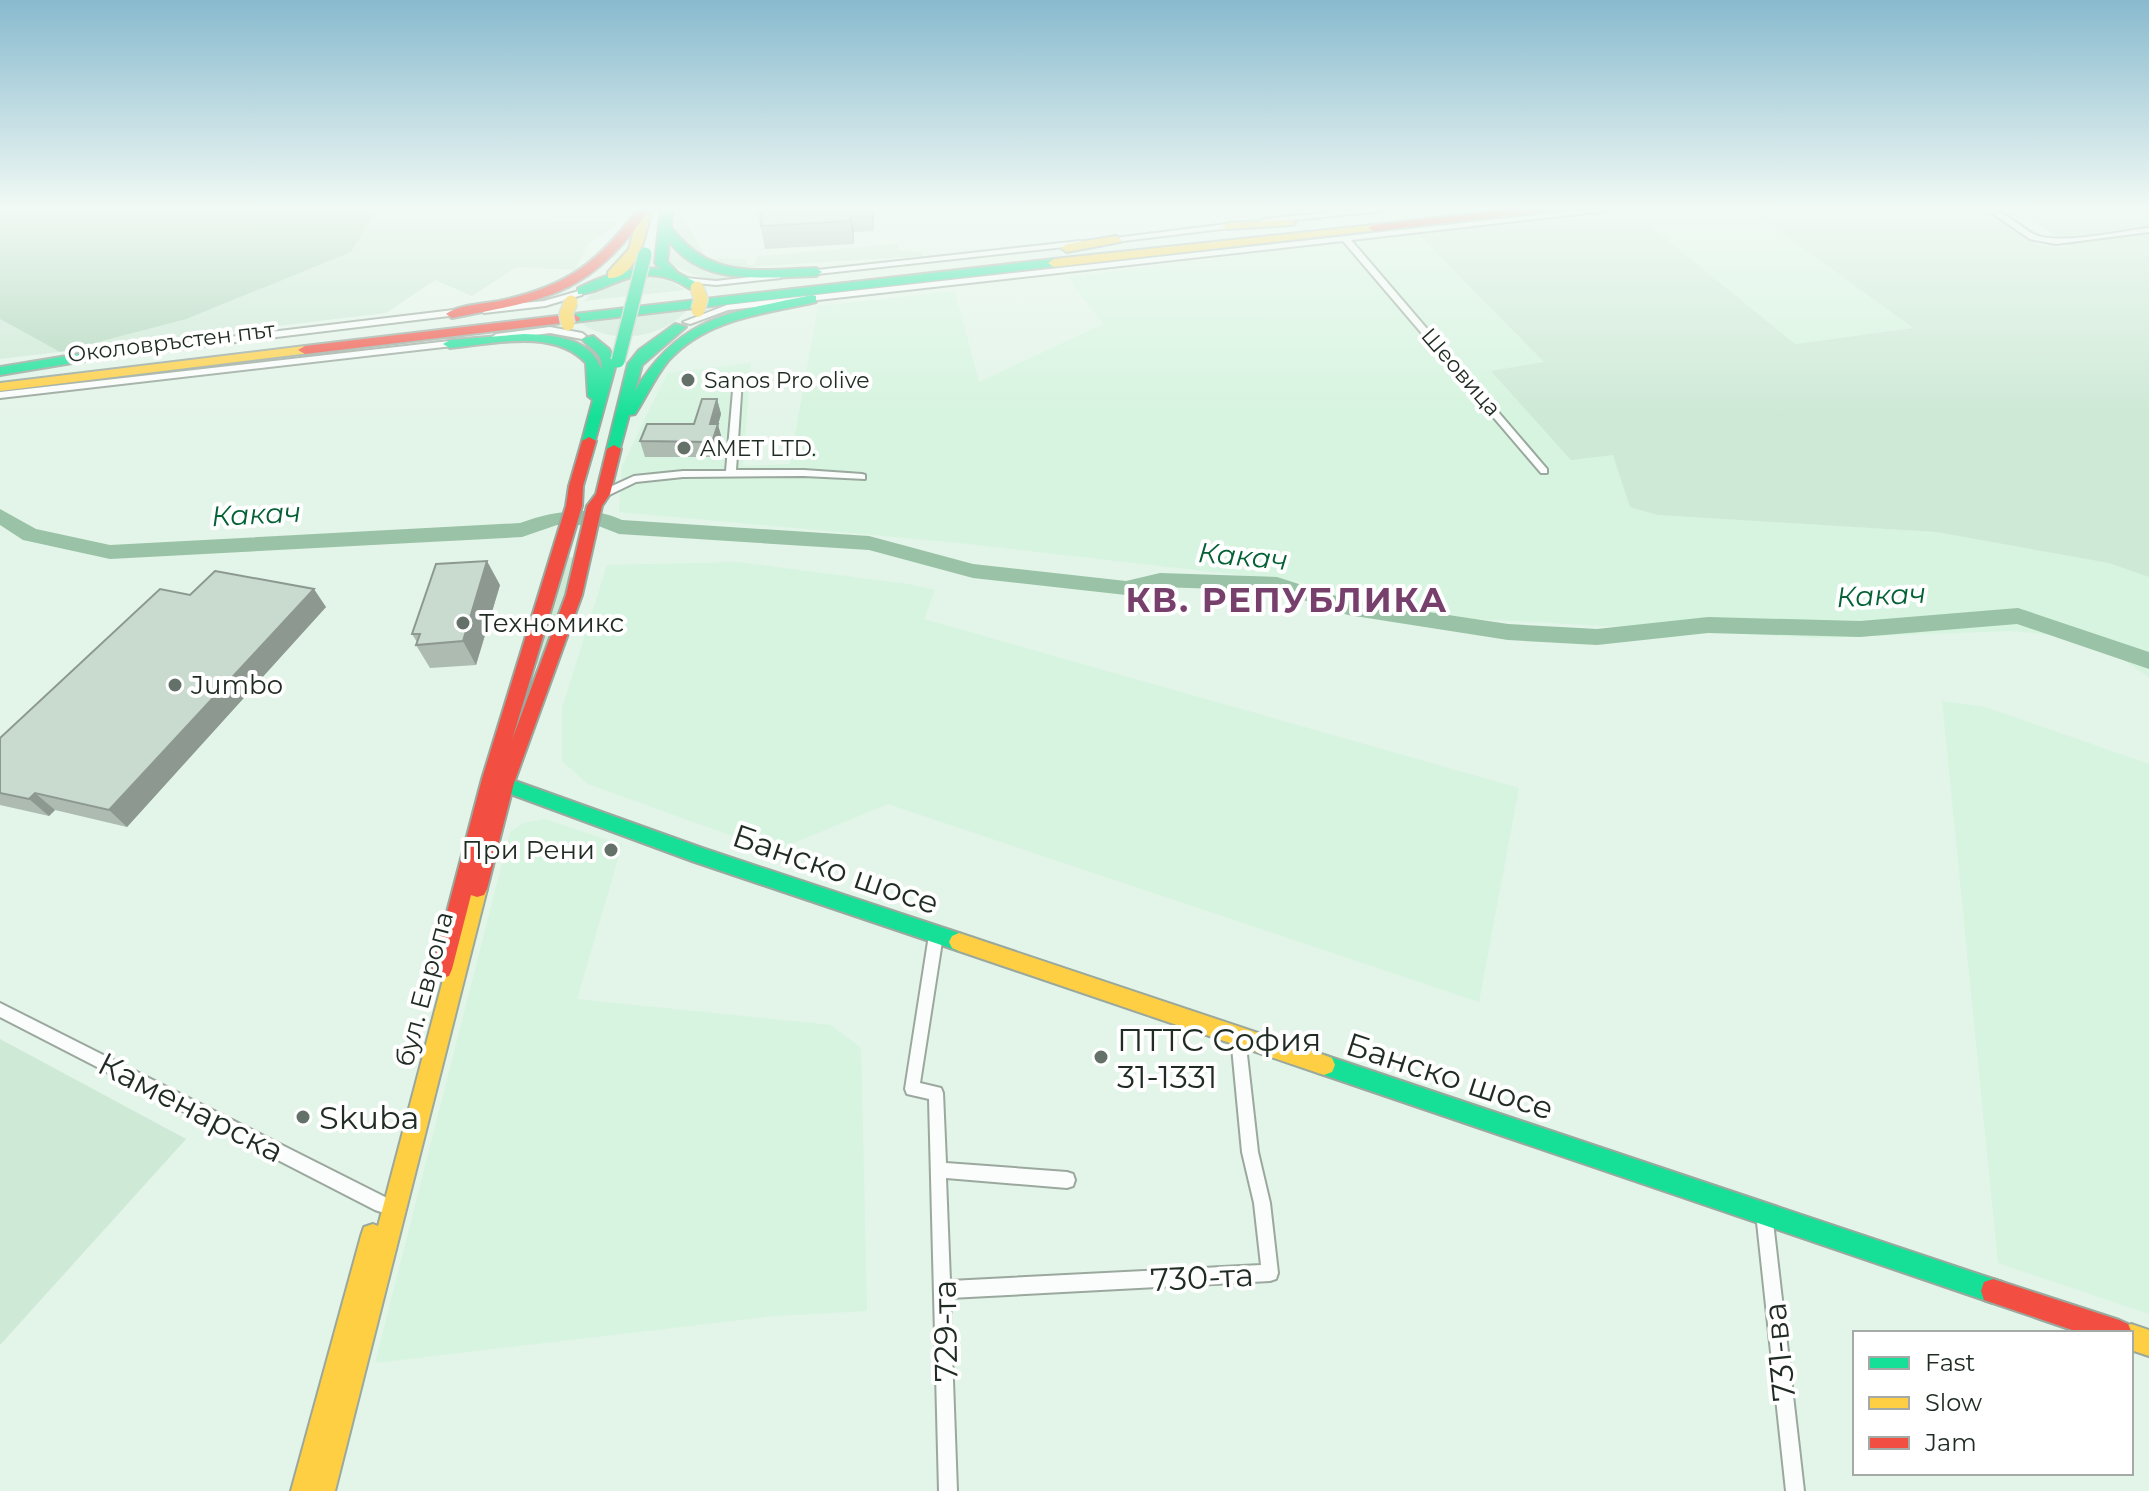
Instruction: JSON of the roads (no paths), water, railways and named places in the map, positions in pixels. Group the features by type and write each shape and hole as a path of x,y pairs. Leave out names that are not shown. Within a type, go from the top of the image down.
{"main road":[{"path":"452,314 553,292 583,279"},
{"path":"605,279 575,298 566,314 579,333 605,343 637,342 689,320 701,299 682,279"},
{"name":"бул. Европа","path":"321,1491 498,781 574,595 586,550 618,361 639,279"},
{"path":"674,279 685,281"},
{"name":"Околовръстен път","path":"0,371 828,279"},
{"name":"Околовръстен път","path":"0,391 921,279"},
{"path":"621,424 665,358 693,331 718,320 812,299"},
{"name":"бул. Европа","path":"574,506 597,494 608,467 639,358 689,320"},
{"name":"бул. Европа","path":"305,1491 611,361 600,347 579,333"},
{"path":"450,344 550,339 579,347 593,364 596,412"},
{"path":"0,371 79,358"},
{"path":"0,391 47,389"},
{"name":"Банско шосе","path":"498,781 699,855 2113,1331"}],"street":[{"path":"685,281 716,283 756,279"},
{"path":"689,320 727,308 989,279"},
{"name":"Шеовица","path":"1388,279 1544,471"},
{"path":"79,358 575,298"},
{"path":"47,389 550,330 579,333"},
{"path":"731,473 738,379"},
{"path":"608,467 634,479"},
{"path":"597,494 634,479 731,473 862,477"},
{"name":"729-та","path":"936,935 912,1089 936,1093 941,1170 948,1491"},
{"name":"Каменарска","path":"0,1010 381,1204"},
{"name":"730-та","path":"944,1290 1270,1273 1262,1203 1250,1152 1238,1037"},
{"path":"941,1170 1067,1180"},
{"name":"731-ва","path":"1764,1213 1795,1491"}],"waterway":[{"name":"Какач","path":"0,516 30,535 110,552 522,530 555,518 599,518 619,527 869,543 973,571 1126,588 1160,580 1277,584 1348,607 1508,632 1597,637 1708,625 1860,629 2018,616 2149,661"}],"place":[{"name":"Sanos Pro olive","path":"688,380"},
{"name":"AMET LTD.","path":"684,448"},
{"name":"Техномикс","path":"463,623"},
{"name":"Jumbo","path":"175,685"},
{"name":"При Рени","path":"611,850"},
{"name":"ПТТС София 31-1331","path":"1101,1057"},
{"name":"Skuba","path":"303,1117"}],"district":[{"name":"КВ. РЕПУБЛИКА","path":"1287,600"}]}
